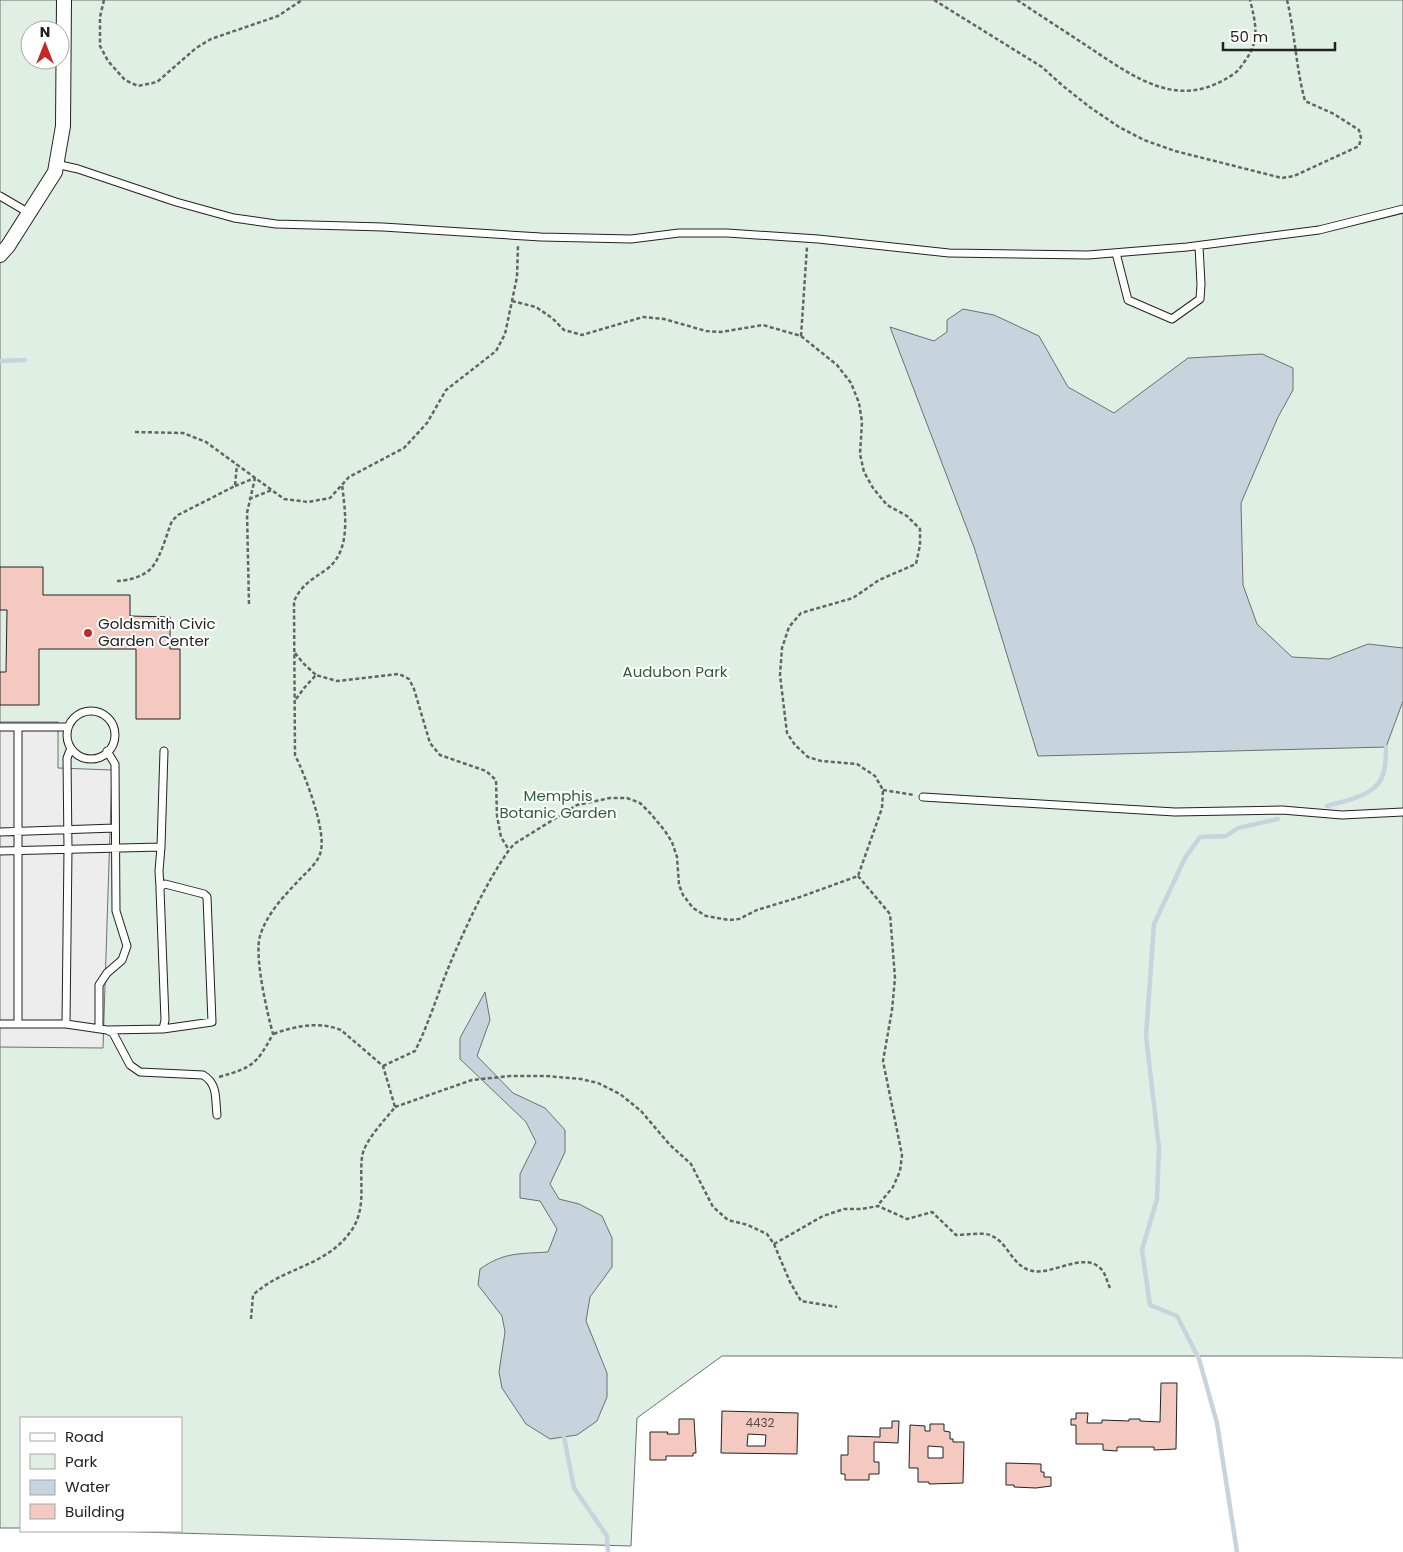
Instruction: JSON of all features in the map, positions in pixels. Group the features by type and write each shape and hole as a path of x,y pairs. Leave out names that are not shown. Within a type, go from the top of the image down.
{"street":[{"path":"0,255 8,246 55,172 63,126 64,0"}],"lane":[{"path":"56,164 78,169 176,202 234,218 276,224 383,227 518,236 631,239 679,233 727,233 808,238 949,253 1088,255 1199,246 1319,230 1403,209"},
{"path":"0,196 29,213"},
{"path":"1116,253 1128,300 1172,319 1200,299 1199,246"},
{"path":"97,712 104,715 114,728 113,744 108,752 96,758 81,757 71,748 67,740 68,727 74,718 81,713 97,712"},
{"path":"18,726 18,1024"},
{"path":"0,727 68,727"},
{"path":"66,1024 68,849 66,758 71,748"},
{"path":"163,1029 165,1020 159,871 164,751"},
{"path":"103,1029 100,985 107,973 122,960 127,946 116,911 115,764 108,752"},
{"path":"923,797 1175,812 1282,810 1342,815 1403,812"},
{"path":"0,832 115,828"},
{"path":"0,851 161,848"},
{"path":"0,1024 66,1024 103,1029 163,1029 212,1022 207,897 204,894 165,884 160,887"},
{"path":"103,1029 113,1033 130,1065 140,1072 203,1075 211,1080 214,1084 217,1115"}],"path":[{"path":"104,0 100,17 100,46 108,60 125,80 138,86 157,82 196,48 211,39 278,16 302,0"},
{"path":"934,0 1042,67 1091,108 1119,127 1144,140 1175,151 1282,178 1294,176 1359,146 1361,138 1358,130 1334,114 1305,101 1299,80 1294,34 1287,0"},
{"path":"1017,0 1143,82 1167,90 1193,90 1213,85 1227,78 1238,71 1246,59 1252,49 1256,32 1250,0"},
{"path":"134,432 184,433 206,442 284,499 308,502 330,498 350,477 404,448 427,423 446,390 496,351 504,334 517,278 518,236"},
{"path":"801,336 808,238"},
{"path":"512,301 536,307 552,318 564,330 582,335 644,317 664,319 706,331 720,332 763,325 801,336 837,365 851,383 859,403 862,422 860,454 864,472 873,488 888,505 907,516 920,529 920,545 916,564 879,580 853,598 801,613 789,626 782,648 780,675 787,733 795,745 808,757 821,761 857,764 875,776 883,790 882,808 858,876"},
{"path":"235,486 237,464"},
{"path":"117,581 125,581 137,576 154,565 172,521 178,515 255,478"},
{"path":"249,604 247,513 255,478"},
{"path":"211,1080 240,1071 253,1064 273,1034 258,962 257,949 260,936 266,921 280,900 315,863 321,853 322,842 312,799 303,771 295,756 294,601 300,589 330,567 339,557 343,546 345,524 342,484"},
{"path":"249,499 272,490"},
{"path":"294,652 316,675 337,681 399,674 409,679 414,689 430,743 440,756 486,771 496,780 497,816 501,838 510,850"},
{"path":"295,701 316,675"},
{"path":"883,790 923,797"},
{"path":"383,1066 415,1051 452,958 483,893 514,844 577,805 610,798 628,798 640,803 665,831 672,842 677,857 679,885 683,895 693,908 706,916 729,920 738,918 858,876"},
{"path":"858,876 890,914 895,978 892,1010 883,1061 902,1155 900,1171 893,1187 878,1206"},
{"path":"273,1034 306,1026 333,1027 341,1030 383,1066 395,1106"},
{"path":"251,1319 253,1295 260,1288 279,1277 328,1255 351,1232 358,1220 361,1202 362,1156 370,1138 395,1106 472,1080 510,1076 581,1079 598,1083 620,1094 641,1111 670,1145 691,1164 713,1207 728,1220 748,1225 767,1234 774,1244 790,1282 801,1302 838,1307"},
{"path":"774,1244 823,1216 844,1209 862,1209 878,1206 907,1220 932,1212 956,1235 989,1234 998,1240 1019,1266 1030,1271 1042,1272 1080,1262 1096,1264 1103,1272 1110,1288"}],"green space":[{"name":"Memphis Botanic Garden","path":"0,0 1403,0 1403,1358 1307,1356 722,1356 637,1418 631,1546 141,1532 182,1532 182,1417 20,1417 20,1528 0,1528"}],"shaded area":[{"path":"0,722 58,722 58,768 112,770 103,1048 0,1047"}],"water":[{"path":"963,309 994,315 1039,336 1068,387 1114,413 1188,358 1262,354 1293,368 1293,390 1278,417 1241,503 1243,585 1257,624 1292,657 1329,659 1368,644 1403,648 1403,701 1386,747 1038,756 974,547 890,327 934,341 947,332 947,320"},
{"path":"485,992 490,1020 477,1056 513,1093 545,1108 565,1130 565,1152 550,1184 559,1199 579,1204 602,1216 612,1238 612,1267 590,1297 586,1321 607,1373 607,1397 597,1421 577,1435 550,1439 526,1424 502,1388 499,1372 505,1332 502,1316 478,1285 480,1269 497,1259 512,1255 548,1252 557,1229 540,1201 520,1198 520,1174 536,1142 526,1122 460,1059 460,1038"}],"building":[{"name":"Goldsmith Civic Garden Center","path":"0,567 43,567 43,595 130,595 130,616 170,617 170,649 180,649 180,719 136,719 136,649 39,649 39,705 0,705 0,672 6,672 7,610 0,610"},
{"path":"1161,1383 1177,1383 1176,1449 1154,1450 1154,1447 1117,1447 1117,1451 1103,1450 1103,1444 1076,1444 1076,1425 1071,1425 1071,1419 1076,1419 1076,1413 1088,1413 1087,1423 1102,1423 1102,1420 1129,1421 1129,1419 1160,1422"},
{"path":"722,1411 798,1413 797,1454 721,1453","holes":["748,1434 766,1435 765,1446 747,1446"]},
{"path":"679,1419 694,1419 696,1453 693,1453 693,1456 666,1456 666,1460 650,1460 650,1432 679,1434"},
{"path":"892,1421 899,1421 898,1443 874,1442 874,1462 879,1462 879,1474 869,1474 869,1480 845,1480 845,1474 841,1474 841,1455 848,1455 848,1436 880,1437 880,1428 892,1428"},
{"path":"930,1424 944,1424 944,1431 950,1432 950,1439 953,1439 953,1442 964,1442 963,1483 929,1484 929,1482 918,1482 918,1468 909,1468 910,1425 925,1426 925,1431 930,1431","holes":["928,1446 943,1447 943,1458 928,1458"]},
{"path":"1006,1463 1041,1464 1041,1472 1044,1472 1044,1477 1051,1477 1051,1486 1036,1488 1006,1485"}],"waterway":[{"path":"0,361 25,360"},
{"path":"1327,806 1361,796 1376,786 1384,771 1386,747"},
{"path":"1237,1552 1217,1423 1199,1359 1177,1316 1150,1305 1142,1250 1157,1199 1159,1148 1146,1036 1154,924 1185,858 1200,837 1226,836 1238,828 1278,819"},
{"path":"564,1437 574,1488 607,1536 608,1552"}],"place":[{"name":"Goldsmith Civic Garden Center","path":"88,633"}],"park label":[{"name":"Audubon Park","path":"675,672"}]}
